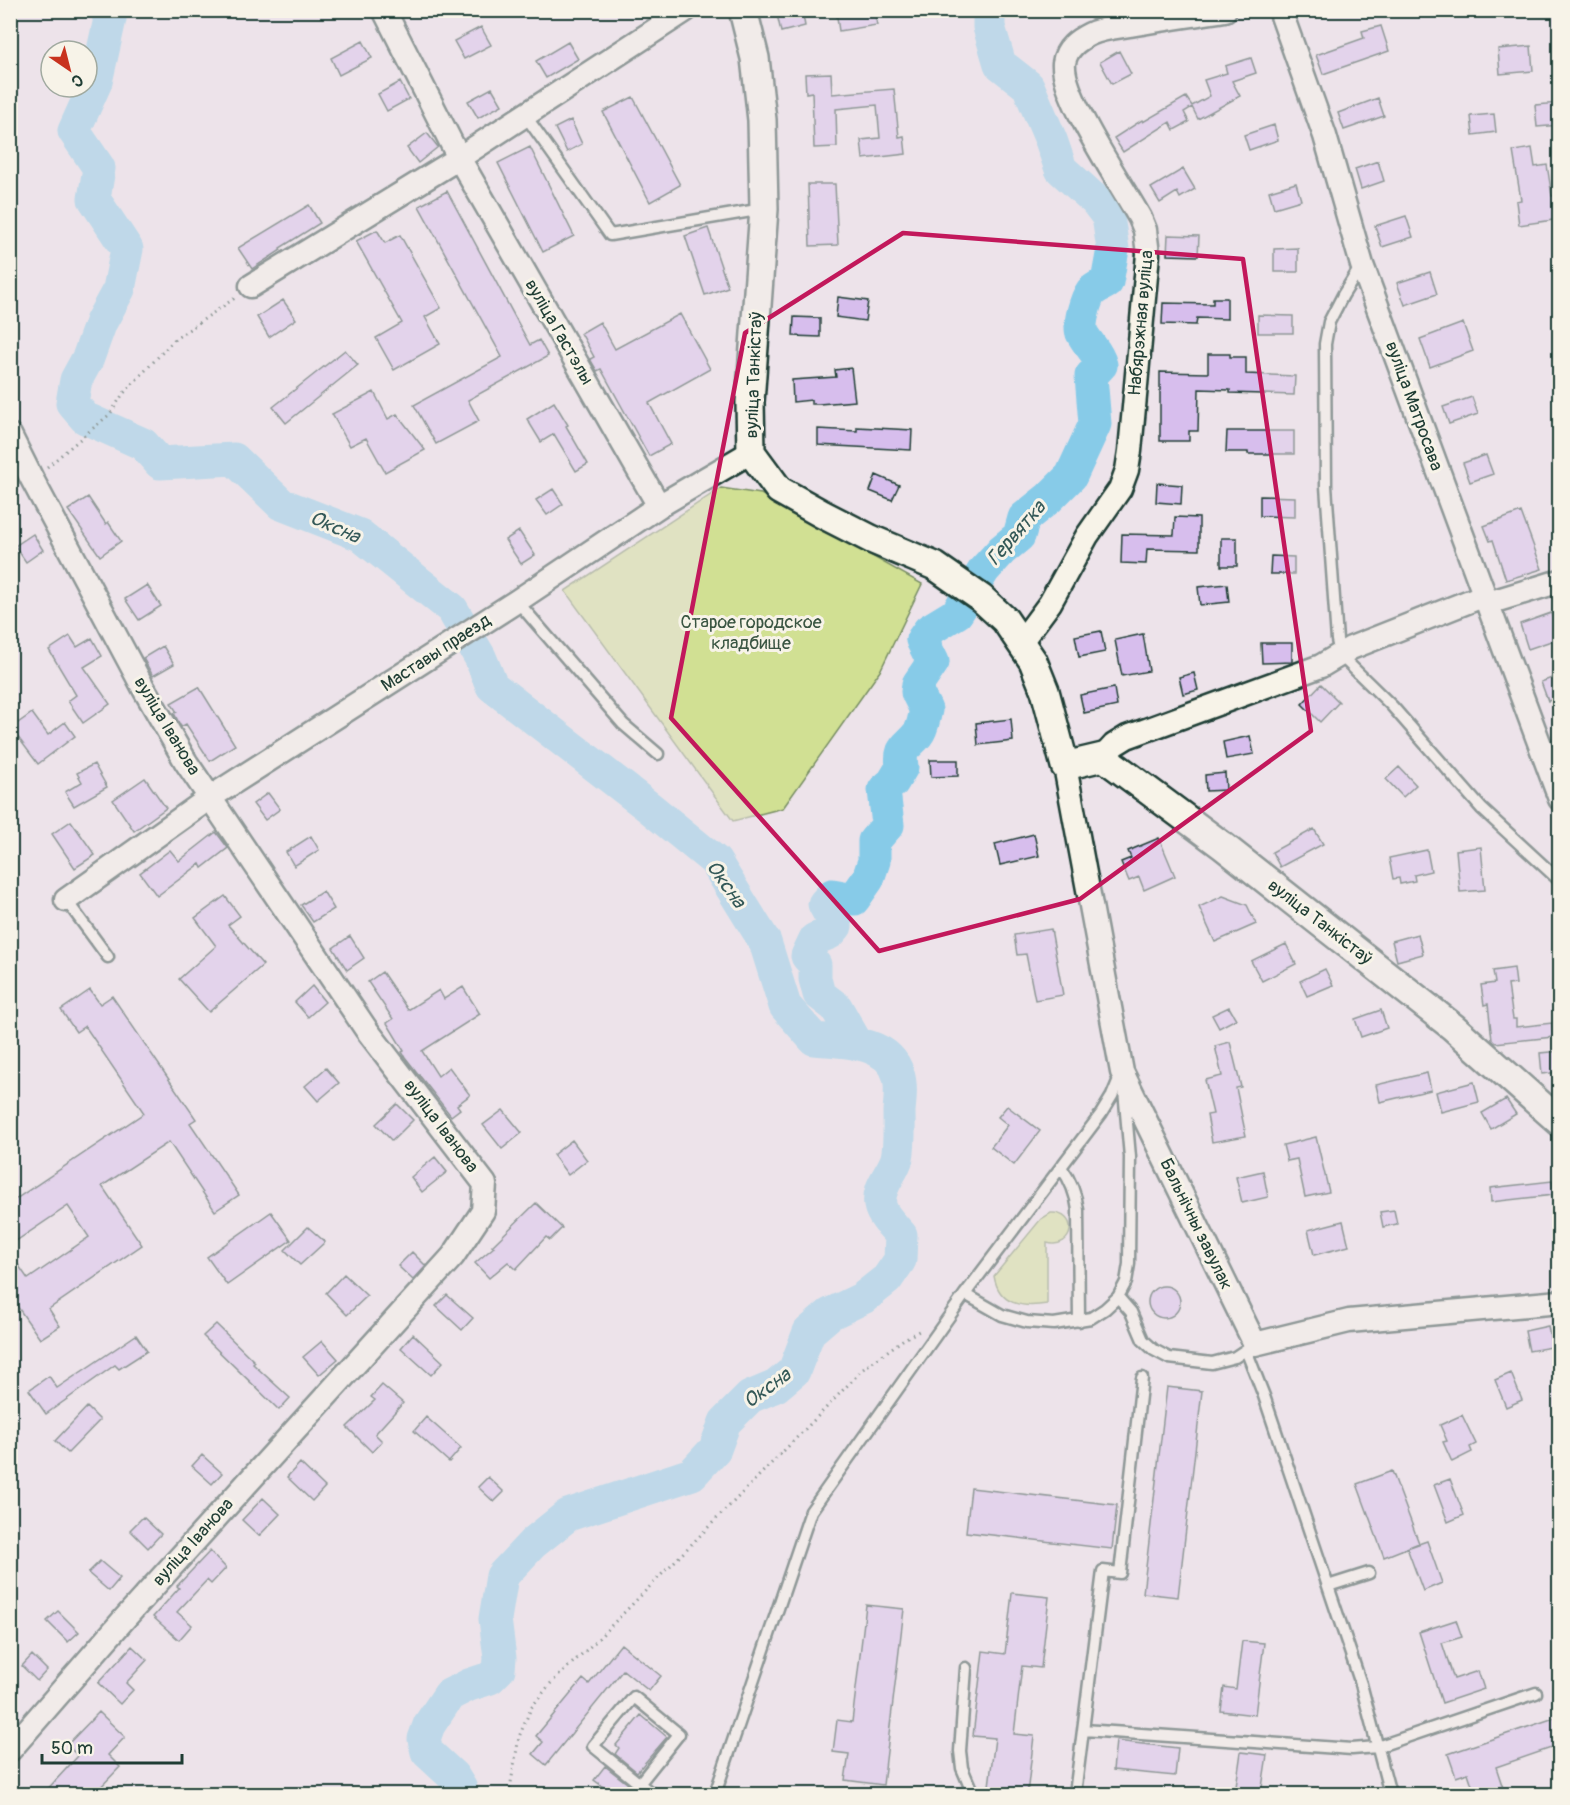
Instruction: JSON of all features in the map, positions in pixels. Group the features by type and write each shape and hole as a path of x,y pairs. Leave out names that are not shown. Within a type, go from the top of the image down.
{"street":[{"name":"вуліца Гастэлы","path":"384,10 459,158 659,506"},
{"path":"251,286 459,158 686,10"},
{"name":"вуліца Танкістаў","path":"743,10 755,58 762,120 764,209 750,402 751,452 779,490 871,539 935,566 981,598 1005,620 1033,661 1045,690 1065,766 1122,1072"},
{"name":"Набярэжная вуліца","path":"1021,642 1050,603 1087,536 1120,489 1127,470 1148,254 1145,230 1140,218 1086,125 1070,91 1065,73 1066,56 1073,44 1097,31 1225,10"},
{"name":"вуліца Матросава","path":"1280,10 1325,136 1362,265 1560,799"},
{"name":"вуліца Іванова","path":"10,435 144,689 186,762 366,1029 485,1184 483,1211 453,1256 125,1618 10,1750"},
{"name":"Маставы праезд","path":"66,900 211,797 517,601 659,506 751,452"},
{"path":"1065,766 1103,757 1127,736 1322,666 1351,648 1486,599 1560,580"},
{"name":"вуліца Танкістаў","path":"1103,757 1223,846 1453,1027 1560,1122"},
{"name":"Бальнічны завулак","path":"1122,1072 1251,1347"},
{"path":"1251,1347 1349,1321 1560,1302"}],"lane":[{"path":"525,115 610,235 764,209"},
{"path":"1362,265 1329,322 1324,344 1326,486 1337,640 1340,654 1392,706 1482,809 1560,881"},
{"path":"517,601 623,724 658,754"},
{"path":"66,900 108,957"},
{"path":"715,1794 811,1511 965,1294 1101,1114 1122,1072"},
{"path":"965,1294 1002,1315 1027,1322 1054,1324 1091,1318 1118,1297 1126,1282 1129,1264 1130,1157 1122,1072"},
{"path":"1061,1167 1070,1180 1077,1202 1080,1321"},
{"path":"1118,1297 1131,1312 1143,1340 1154,1350 1169,1358 1212,1363 1235,1357 1251,1347 1264,1396 1361,1684 1390,1794"},
{"path":"1075,1794 1102,1571 1120,1573 1142,1378"},
{"path":"1328,1586 1369,1573"},
{"path":"966,1668 960,1751 962,1768 973,1794"},
{"path":"1084,1730 1352,1749 1377,1747 1536,1693"},
{"path":"639,1784 679,1734 634,1696 593,1746 639,1784 652,1794"}],"path":[{"path":"32,479 110,414 123,394 175,339 251,286"},
{"path":"509,1794 519,1737 531,1708 551,1683 596,1641 863,1369 904,1339 952,1313"}],"highlighted area":[{"path":"903,233 1243,259 1311,731 1080,899 879,951 671,718 745,333"}],"green space":[{"name":"Старое городское кладбище","path":"721,488 761,494 922,584 880,671 783,808 733,821 565,591"},
{"path":"1051,1213 1060,1214 1066,1218 1070,1230 1063,1241 1056,1244 1047,1243 1047,1304 1021,1305 1006,1299 997,1286 994,1276 1041,1219"}],"building":[{"path":"776,10 802,10 805,26 781,32"},
{"path":"836,10 874,10 877,25 839,31"},
{"path":"1381,26 1389,51 1323,74 1316,55 1364,38 1362,31"},
{"path":"481,27 491,45 464,59 454,41"},
{"path":"363,41 372,58 339,75 331,58"},
{"path":"568,42 578,59 546,78 536,61"},
{"path":"1531,46 1533,71 1500,74 1498,49"},
{"path":"1119,51 1131,74 1112,84 1100,62"},
{"path":"1251,58 1256,73 1232,81 1240,96 1198,119 1192,107 1184,112 1189,122 1174,130 1170,122 1123,152 1114,138 1186,97 1192,106 1210,96 1204,80 1227,73 1225,66"},
{"path":"831,73 832,94 894,89 899,137 904,136 906,154 863,159 861,140 880,138 877,105 836,109 837,147 814,148 812,92 806,93 805,74"},
{"path":"400,82 409,99 387,111 378,94"},
{"path":"492,88 502,105 478,118 468,101"},
{"path":"633,97 680,185 650,202 603,112"},
{"path":"1378,98 1384,116 1344,130 1338,113"},
{"path":"1560,103 1560,125 1537,127 1535,105"},
{"path":"1494,114 1496,132 1473,135 1471,116"},
{"path":"571,120 582,144 567,152 555,128"},
{"path":"1274,125 1278,140 1249,150 1244,135"},
{"path":"427,133 438,147 418,163 407,148"},
{"path":"530,147 574,236 543,252 498,163"},
{"path":"1532,148 1535,167 1547,165 1552,196 1560,195 1560,219 1519,225 1516,201 1521,200 1513,151"},
{"path":"1378,161 1384,181 1361,189 1355,169"},
{"path":"1183,169 1195,189 1180,198 1177,192 1160,203 1151,188"},
{"path":"1296,183 1301,200 1274,208 1269,191"},
{"path":"808,184 835,184 838,245 810,246"},
{"path":"447,191 530,345 539,340 548,356 468,400 479,421 436,444 414,405 502,357 419,206"},
{"path":"309,205 320,223 252,269 238,248"},
{"path":"1406,216 1413,237 1382,247 1375,226"},
{"path":"708,228 728,287 705,295 685,236"},
{"path":"377,230 385,243 400,235 441,308 425,317 440,344 394,370 376,338 402,323 356,241"},
{"path":"1168,235 1199,236 1198,256 1167,255"},
{"path":"1298,248 1298,272 1274,272 1274,249"},
{"path":"1430,272 1437,294 1405,305 1397,283"},
{"path":"838,297 868,301 865,321 836,317"},
{"path":"1213,298 1227,298 1227,319 1197,318 1196,325 1162,324 1163,303 1213,304"},
{"path":"283,300 296,319 269,337 257,317"},
{"path":"680,314 710,369 649,403 671,444 649,456 601,369 597,371 590,359 594,357 581,333 600,322 615,349"},
{"path":"1258,315 1293,316 1293,333 1258,333"},
{"path":"794,317 820,318 820,337 793,336"},
{"path":"1463,323 1473,351 1430,367 1420,339"},
{"path":"345,350 358,365 286,423 273,407"},
{"path":"1208,354 1246,357 1246,374 1295,376 1294,395 1230,393 1230,390 1199,389 1198,431 1189,431 1189,441 1160,441 1160,372 1208,373"},
{"path":"851,368 855,401 819,404 811,404 811,400 793,402 792,380 836,377 835,370"},
{"path":"374,392 388,419 397,414 425,450 385,472 366,438 350,446 332,414"},
{"path":"1472,397 1478,414 1449,424 1443,407"},
{"path":"554,402 588,464 576,471 554,434 541,442 527,419"},
{"path":"857,427 912,430 911,450 818,445 818,429 857,431"},
{"path":"1227,431 1294,431 1294,454 1226,452"},
{"path":"1486,455 1493,474 1470,482 1463,463"},
{"path":"876,475 899,485 892,500 870,491"},
{"path":"1157,483 1182,485 1181,504 1156,502"},
{"path":"553,489 563,504 547,515 536,500"},
{"path":"1260,496 1295,497 1295,517 1260,516"},
{"path":"88,497 106,524 108,522 121,541 100,556 68,510"},
{"path":"1521,512 1542,569 1506,580 1493,540 1490,541 1484,526"},
{"path":"1175,517 1199,518 1199,550 1147,549 1146,564 1121,563 1122,534 1174,535"},
{"path":"519,531 535,555 521,564 505,540"},
{"path":"33,534 43,550 26,562 15,546"},
{"path":"1221,538 1237,538 1237,566 1221,566"},
{"path":"1271,556 1294,557 1294,574 1270,574"},
{"path":"1227,584 1229,602 1200,605 1198,587"},
{"path":"147,585 161,606 139,620 125,599"},
{"path":"1551,613 1560,638 1528,649 1520,624"},
{"path":"1101,631 1105,652 1079,657 1075,636"},
{"path":"1143,634 1149,671 1122,676 1115,640"},
{"path":"70,636 77,647 92,638 102,656 84,667 110,704 83,723 68,701 76,695 49,650"},
{"path":"1261,643 1292,643 1292,662 1262,663"},
{"path":"163,646 174,664 153,676 143,658"},
{"path":"1194,673 1198,690 1183,694 1179,677"},
{"path":"1560,675 1560,697 1548,701 1541,682"},
{"path":"1321,684 1339,702 1320,722 1302,704"},
{"path":"199,687 235,745 210,761 186,724 181,727 174,713 177,712 171,703"},
{"path":"1114,688 1117,706 1084,713 1080,695"},
{"path":"32,713 48,735 65,722 75,736 38,764 11,728"},
{"path":"1011,719 1013,741 978,745 976,723"},
{"path":"1250,736 1254,754 1226,759 1223,742"},
{"path":"930,760 958,760 958,776 931,777"},
{"path":"94,764 107,787 74,806 65,792 82,782 77,773"},
{"path":"1399,767 1416,785 1403,797 1386,779"},
{"path":"1225,773 1226,790 1206,791 1205,775"},
{"path":"145,778 166,808 134,831 113,800"},
{"path":"268,793 280,809 265,820 253,804"},
{"path":"71,821 95,855 75,868 52,834"},
{"path":"1314,829 1323,844 1280,867 1272,852"},
{"path":"216,832 228,848 202,868 200,864 157,896 140,873 170,850 179,861"},
{"path":"1034,834 1039,856 1000,865 995,844"},
{"path":"311,836 319,850 294,866 286,852"},
{"path":"1159,838 1175,876 1144,890 1139,877 1129,881 1121,862 1131,858 1128,851"},
{"path":"1481,847 1485,890 1460,892 1456,850"},
{"path":"1427,850 1431,871 1414,875 1415,881 1400,884 1399,878 1393,879 1389,858"},
{"path":"323,891 334,909 313,922 301,905"},
{"path":"225,896 240,916 228,925 263,965 209,1012 179,979 216,946 195,918"},
{"path":"1223,896 1247,905 1256,924 1215,942 1199,907"},
{"path":"1051,929 1063,995 1035,1000 1026,954 1017,955 1014,935"},
{"path":"1418,934 1423,954 1397,961 1392,941"},
{"path":"350,936 364,958 347,970 333,948"},
{"path":"1286,944 1296,964 1262,981 1251,961"},
{"path":"1514,968 1516,984 1508,985 1516,1027 1552,1023 1553,1037 1495,1043 1492,1040 1488,1004 1484,1005 1481,985 1495,983 1493,971"},
{"path":"1325,969 1333,985 1307,996 1300,981"},
{"path":"382,972 408,1010 439,990 444,999 463,987 480,1014 422,1051 438,1076 449,1067 470,1095 457,1105 460,1109 451,1116 405,1057 402,1052 404,1051 387,1023 393,1019 368,982"},
{"path":"312,986 325,1002 308,1017 295,1002"},
{"path":"90,990 100,1004 112,996 196,1119 190,1123 239,1195 215,1211 169,1142 102,1186 142,1245 49,1309 60,1326 40,1339 10,1296 10,1253 28,1279 89,1237 68,1206 10,1245 10,1203 144,1113 85,1026 76,1032 61,1010"},
{"path":"1229,1007 1236,1019 1219,1028 1212,1015"},
{"path":"1381,1010 1387,1028 1361,1037 1355,1019"},
{"path":"1230,1042 1241,1087 1236,1088 1246,1136 1212,1142 1207,1115 1213,1114 1205,1080 1222,1076 1215,1046"},
{"path":"1560,1051 1560,1072 1542,1074 1540,1053"},
{"path":"326,1068 339,1083 318,1101 305,1086"},
{"path":"1427,1073 1431,1090 1380,1102 1376,1085"},
{"path":"1474,1082 1479,1102 1441,1112 1436,1092"},
{"path":"1506,1099 1516,1114 1491,1129 1482,1113"},
{"path":"397,1104 413,1120 392,1141 376,1124"},
{"path":"1007,1106 1040,1131 1014,1165 991,1147 1008,1125 998,1117"},
{"path":"503,1110 522,1133 502,1149 483,1125"},
{"path":"1316,1137 1329,1192 1305,1197 1297,1159 1287,1161 1283,1145"},
{"path":"572,1140 587,1160 568,1175 553,1155"},
{"path":"435,1157 447,1172 422,1192 411,1177"},
{"path":"1263,1171 1268,1197 1242,1203 1236,1177"},
{"path":"1552,1181 1554,1195 1491,1202 1490,1188"},
{"path":"536,1203 562,1228 550,1240 546,1237 516,1269 508,1262 489,1278 475,1263 494,1247 492,1246"},
{"path":"1394,1210 1397,1224 1383,1227 1380,1212"},
{"path":"271,1212 291,1240 227,1285 207,1257"},
{"path":"1343,1221 1349,1246 1314,1255 1308,1230"},
{"path":"308,1227 325,1242 300,1265 285,1250"},
{"path":"412,1252 426,1266 413,1280 398,1266"},
{"path":"344,1274 367,1296 347,1315 326,1293"},
{"path":"1164,1286 1175,1291 1180,1302 1175,1313 1164,1318 1153,1313 1148,1302 1153,1291"},
{"path":"447,1295 473,1318 462,1330 436,1306"},
{"path":"216,1324 255,1362 253,1364 290,1398 279,1410 203,1336"},
{"path":"1548,1326 1552,1347 1529,1351 1525,1331"},
{"path":"413,1334 443,1362 431,1375 401,1348"},
{"path":"136,1335 147,1351 119,1369 115,1365 46,1414 29,1390 49,1376 57,1388"},
{"path":"322,1341 338,1359 319,1375 303,1357"},
{"path":"1511,1373 1522,1400 1506,1407 1495,1380"},
{"path":"382,1385 403,1403 375,1434 382,1441 372,1452 347,1427 375,1400 371,1397"},
{"path":"1167,1387 1202,1391 1178,1597 1143,1593"},
{"path":"87,1407 100,1420 68,1453 55,1441"},
{"path":"1462,1415 1476,1444 1470,1447 1472,1452 1452,1462 1443,1442 1447,1441 1440,1425"},
{"path":"426,1417 461,1448 449,1462 414,1431"},
{"path":"202,1455 222,1473 212,1484 192,1466"},
{"path":"300,1463 325,1487 312,1501 287,1477"},
{"path":"1392,1471 1419,1543 1384,1557 1357,1484"},
{"path":"488,1477 504,1492 494,1502 478,1487"},
{"path":"1450,1479 1464,1515 1448,1522 1434,1485"},
{"path":"971,1488 1117,1505 1112,1549 966,1532"},
{"path":"263,1498 280,1514 259,1536 242,1520"},
{"path":"143,1517 161,1534 148,1548 130,1530"},
{"path":"1427,1541 1442,1583 1423,1591 1407,1548"},
{"path":"210,1551 226,1568 211,1584 207,1580 177,1612 192,1625 179,1640 153,1617 179,1588 177,1586"},
{"path":"100,1561 120,1578 109,1591 88,1573"},
{"path":"1012,1593 1049,1597 1041,1668 1022,1666 1014,1734 1034,1736 1027,1794 988,1794 995,1738 973,1736 983,1651 1005,1654"},
{"path":"866,1605 904,1609 883,1785 845,1780 849,1754 833,1752 837,1720 852,1722"},
{"path":"58,1611 79,1632 68,1642 47,1621"},
{"path":"1456,1620 1462,1637 1442,1643 1454,1679 1478,1671 1484,1689 1442,1703 1419,1632"},
{"path":"1242,1641 1264,1643 1255,1715 1221,1711 1224,1687 1236,1689"},
{"path":"621,1644 661,1676 649,1691 623,1670 546,1765 533,1754 543,1742 536,1736 583,1679 589,1684"},
{"path":"132,1646 147,1660 126,1683 133,1690 120,1704 98,1683"},
{"path":"32,1655 47,1670 37,1681 22,1666"},
{"path":"99,1712 125,1737 108,1755 120,1767 94,1794 43,1794 78,1756 67,1745"},
{"path":"641,1715 667,1737 637,1772 615,1754 619,1748 616,1745"},
{"path":"1560,1716 1560,1745 1496,1767 1505,1794 1475,1794 1468,1773 1456,1777 1448,1754"},
{"path":"1116,1741 1178,1748 1175,1776 1113,1770"},
{"path":"1241,1752 1267,1755 1261,1794 1235,1794"},
{"path":"605,1766 628,1784 626,1786 636,1794 613,1794 594,1780"}],"waterway":[{"name":"Оксна","path":"106,10 110,19 96,82 74,131 99,168 94,199 127,249 119,289 101,322 88,358 76,380 72,403 85,418 143,444 160,463 234,459 281,504 360,535 452,609 480,657 492,686 715,861 765,942 785,1006 814,1039 850,1042 874,1049 893,1063 899,1078 898,1153 895,1164 883,1186 880,1205 883,1213 901,1235 900,1260 887,1279 863,1298 830,1314 809,1332 794,1371 776,1386 750,1397 725,1422 715,1449 692,1474 568,1515 533,1543 502,1576 495,1619 500,1658 499,1669 490,1678 449,1695 429,1725 424,1739 427,1752 453,1776 461,1789 461,1794"},
{"name":"Гервятка","path":"857,1044 836,1007 819,994 815,979 815,965 807,956 815,939 830,933 836,926 824,904 832,895 854,899 868,879 874,861 874,841 888,825 884,790 893,782 902,767 903,751 920,732 926,710 917,692 918,684 933,662 922,640 929,630 957,613 984,570 1002,550 1019,536 1024,518 1071,476 1095,424 1091,376 1101,365 1098,356 1082,333 1081,324 1091,292 1107,282 1113,249 1108,217 1095,200 1061,169 1028,86 1000,64 989,27 989,10"}]}
